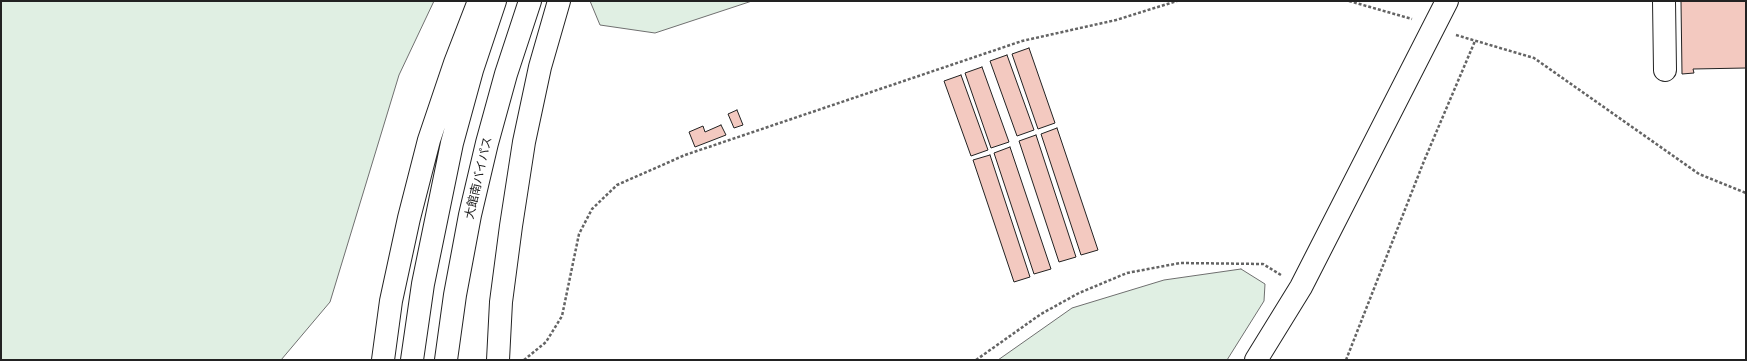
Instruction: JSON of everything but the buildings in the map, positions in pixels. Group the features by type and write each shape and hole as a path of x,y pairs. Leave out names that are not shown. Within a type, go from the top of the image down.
{"main road":[{"path":"383,360 393,293 409,218 429,140 455,63 479,1"},
{"path":"412,360 423,284 452,142 472,70 495,1"},
{"name":"大館南バイパス","path":"446,360 469,223 487,143 506,74 530,1"},
{"path":"498,360 504,279 523,150 540,67 559,1"},
{"path":"1256,360 1301,287 1447,1"},
{"path":"1664,1 1665,70"}],"path":[{"path":"524,360 546,342 562,316 579,234 592,209 617,185 685,155 1022,41 1116,20 1177,1"},
{"path":"1348,1 1433,27"},
{"path":"1346,360 1424,161 1475,41 1534,58 1699,174 1746,193"},
{"path":"976,360 1041,314 1079,293 1127,273 1180,264 1262,264 1301,287"}],"green space":[{"path":"1,1 434,1 399,75 330,302 281,360 1,360"},
{"path":"590,1 752,1 655,33 600,25"},
{"path":"1241,269 1265,284 1264,301 1227,360 998,360 1072,308 1164,280"}]}
